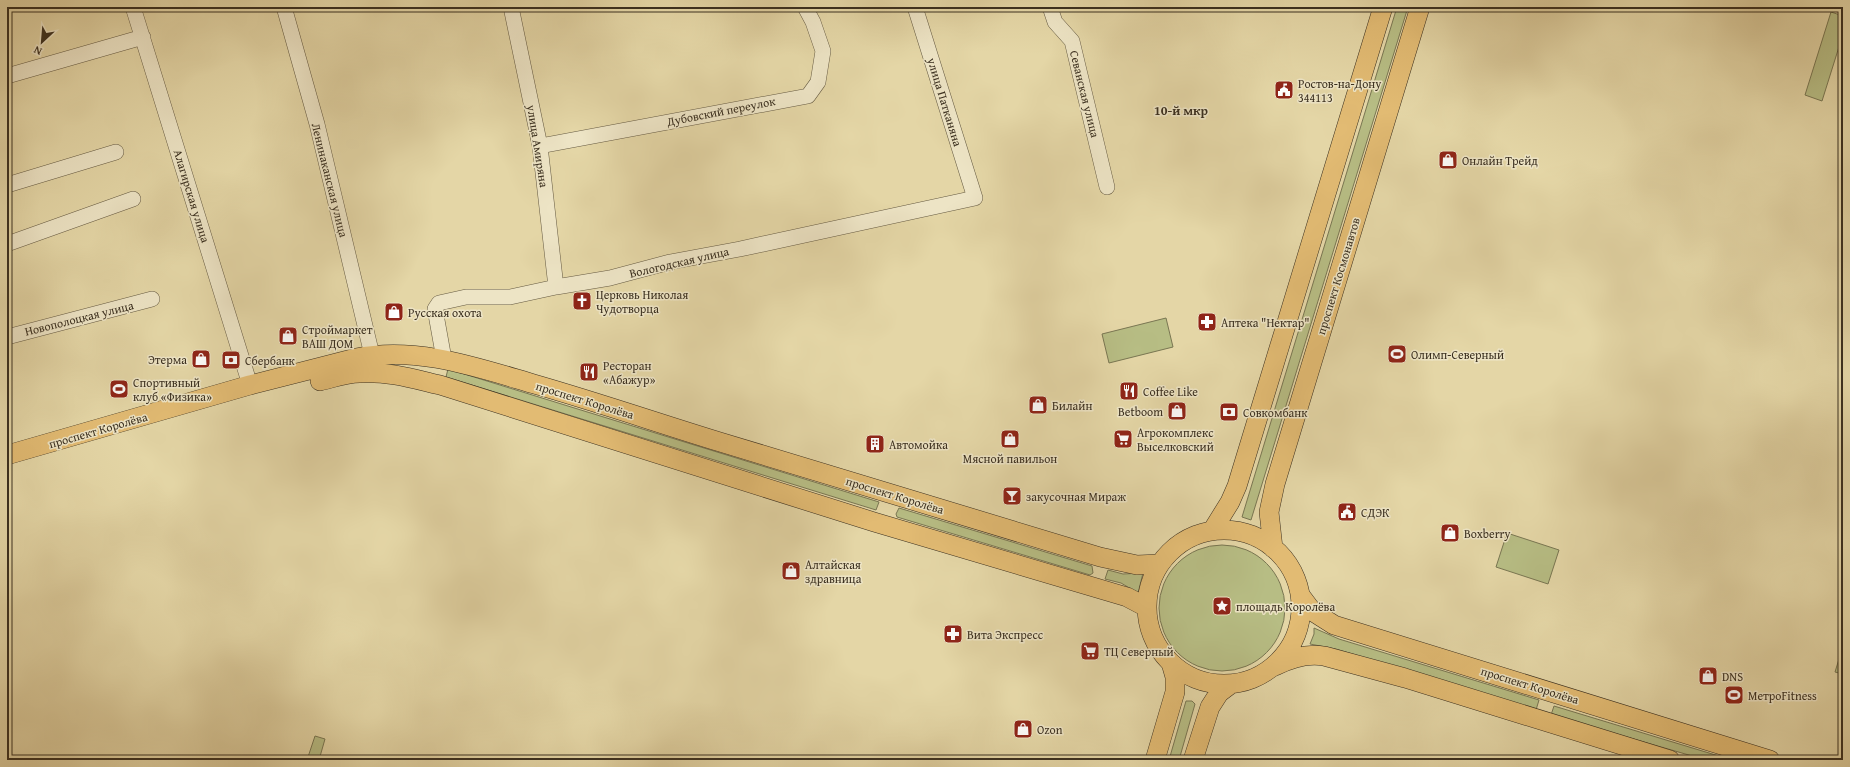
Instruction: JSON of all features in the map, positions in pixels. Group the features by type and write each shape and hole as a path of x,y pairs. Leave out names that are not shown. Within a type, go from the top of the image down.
{"main road":[{"path":"1212,531 1230,502 1236,486 1383,7"},
{"name":"проспект Космонавтов","path":"1273,548 1269,512 1275,484 1420,7"},
{"name":"проспект Королёва","path":"7,455 250,385 372,355 410,355 444,358 1100,557 1136,565 1159,564"},
{"path":"440,385 437,378 437,372 444,358"},
{"name":"проспект Королёва","path":"7,468 73,451 254,397 344,375 373,372 412,378 440,385 874,522 1127,597 1146,607"},
{"path":"874,522 884,514 888,506 882,492"},
{"path":"1155,760 1175,692 1176,677 1170,663 1160,650 1151,633 1146,607 1149,586 1159,564 1171,550 1189,538 1212,531 1228,530 1243,532 1257,538 1273,548 1283,558 1296,581 1300,595 1301,612 1298,629 1290,646 1272,667"},
{"name":"проспект Королёва","path":"1300,595 1312,611 1334,625 1557,693 1744,755 1770,760"},
{"path":"1170,663 1186,674 1206,682 1231,684 1248,680 1292,658 1317,655 1324,656 1405,678 1670,760"},
{"path":"1193,760 1210,707 1219,693 1231,684"},
{"path":"1549,722 1542,711 1547,700 1557,693"}],"street":[{"name":"Алагирская улица","path":"133,7 250,385"},
{"name":"Ленинаканская улица","path":"284,7 317,124 372,355"},
{"name":"улица Амиряна","path":"511,7 540,146 556,287"},
{"name":"Дубовский переулок","path":"540,146 808,96 818,82 823,51 813,22 804,7"},
{"name":"улица Патканяна","path":"915,7 975,198"},
{"name":"Севанская улица","path":"1050,7 1055,22 1072,41 1107,187"},
{"path":"7,76 143,37"},
{"path":"7,185 116,152"},
{"name":"Вологодская улица","path":"444,358 435,309 439,303 466,297 510,297 556,287 610,278 670,262 740,249 975,198"},
{"path":"7,244 133,199"},
{"name":"Новополоцкая улица","path":"7,337 152,300"}],"green space":[{"path":"1397,7 1408,7 1251,520 1242,517"},
{"path":"1831,12 1843,16 1843,34 1822,101 1805,95"},
{"path":"1166,318 1173,347 1109,363 1102,334"},
{"path":"448,369 879,502 876,510 446,377"},
{"path":"899,508 1092,566 1093,573 1090,575 897,517 896,514"},
{"path":"1507,533 1559,550 1548,584 1496,567"},
{"path":"1216,545 1228,545 1246,549 1267,563 1281,584 1285,608 1281,632 1267,653 1246,667 1228,671 1216,671 1198,667 1177,653 1163,632 1159,614 1159,602 1163,584 1177,563 1198,549"},
{"path":"1108,570 1123,574 1143,573 1138,593 1121,583 1105,579"},
{"path":"1314,628 1339,639 1539,700 1536,710 1336,649 1310,644 1314,634"},
{"path":"1843,646 1843,674 1835,672"},
{"path":"1186,701 1192,701 1195,704 1179,760 1169,760"},
{"path":"1554,706 1732,760 1706,760 1551,715"},
{"path":"315,736 325,739 319,760 307,760"}],"place":[{"name":"Ростов-на-Дону 344113","path":"1284,90"},
{"name":"Онлайн Трейд","path":"1448,160"},
{"name":"Церковь Николая Чудотворца","path":"582,301"},
{"name":"Русская охота","path":"394,312"},
{"name":"Аптека \"Нектар\"","path":"1207,322"},
{"name":"Строймаркет ВАШ ДОМ","path":"288,336"},
{"name":"Олимп-Северный","path":"1397,354"},
{"name":"Этерма","path":"201,359"},
{"name":"Сбербанк","path":"231,360"},
{"name":"Ресторан «Абажур»","path":"589,372"},
{"name":"Спортивный клуб «Физика»","path":"119,389"},
{"name":"Coffee Like","path":"1129,391"},
{"name":"Билайн","path":"1038,405"},
{"name":"Betboom","path":"1177,411"},
{"name":"Совкомбанк","path":"1229,412"},
{"name":"Мясной павильон","path":"1010,439"},
{"name":"Агрокомплекс Выселковский","path":"1123,439"},
{"name":"Автомойка","path":"875,444"},
{"name":"закусочная Мираж","path":"1012,496"},
{"name":"СДЭК","path":"1347,512"},
{"name":"Boxberry","path":"1450,533"},
{"name":"Алтайская здравница","path":"791,571"},
{"name":"площадь Королёва","path":"1222,606"},
{"name":"Вита Экспресс","path":"953,634"},
{"name":"ТЦ Северный","path":"1090,651"},
{"name":"DNS","path":"1708,676"},
{"name":"МетроFitness","path":"1734,695"},
{"name":"Ozon","path":"1023,729"}],"district":[{"name":"10-й мкр","path":"1181,110"}]}
